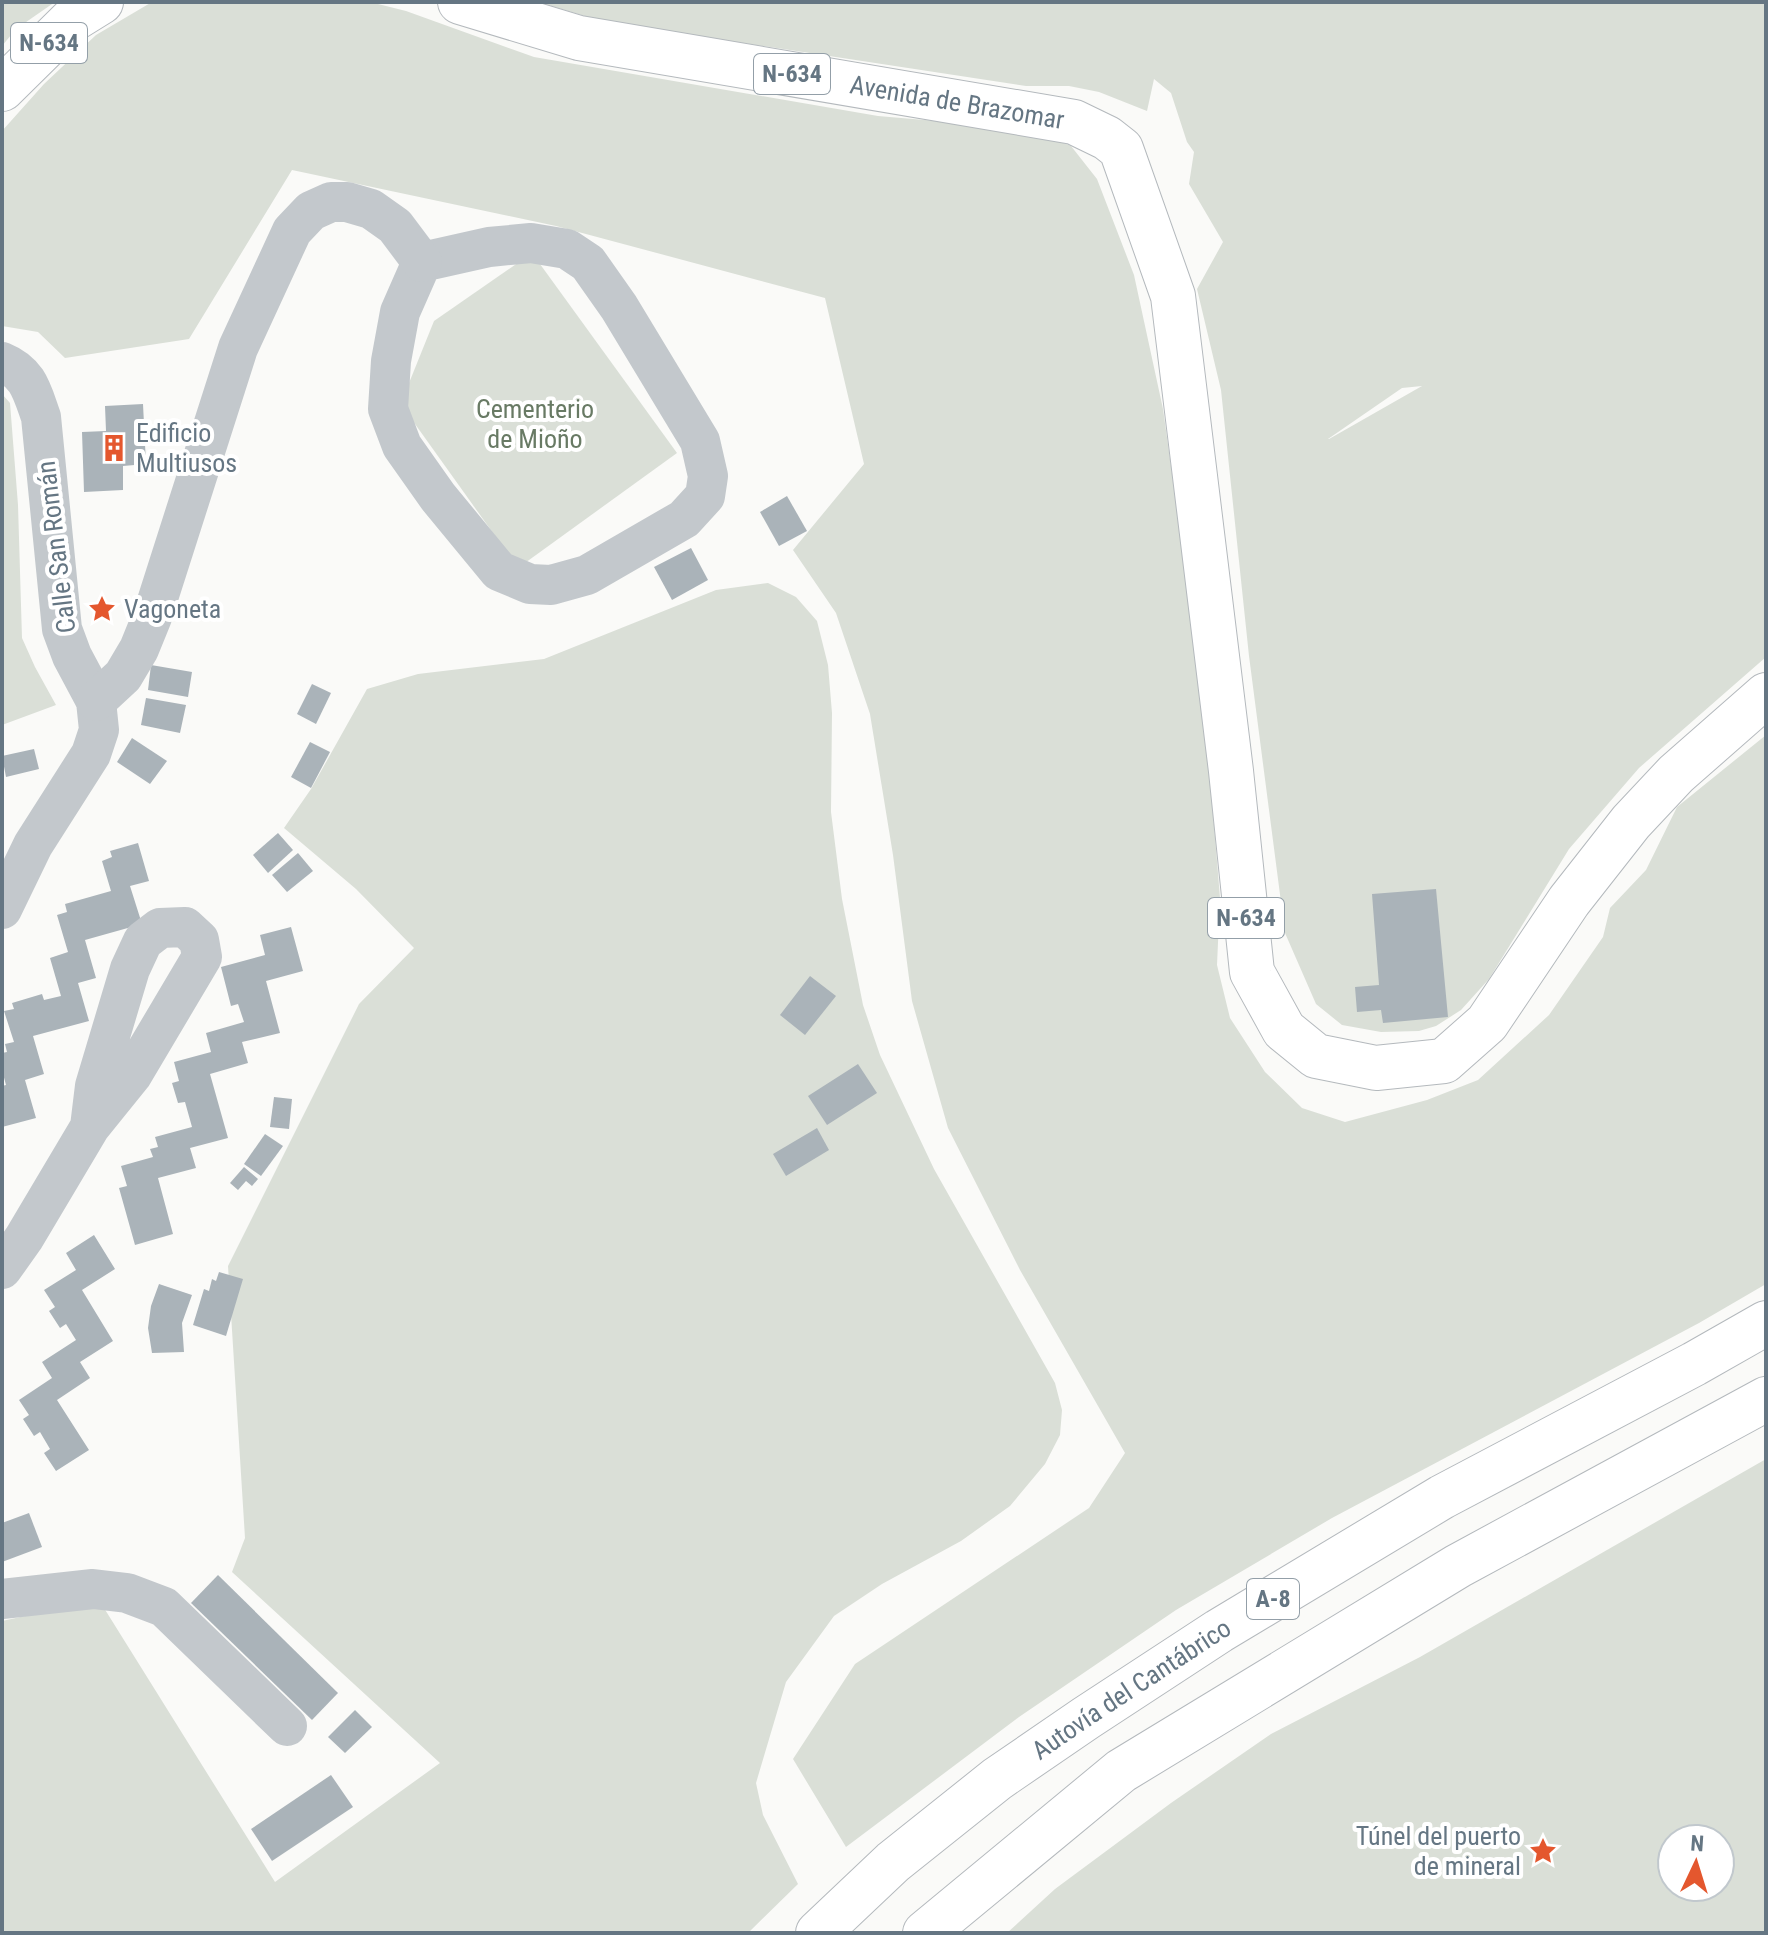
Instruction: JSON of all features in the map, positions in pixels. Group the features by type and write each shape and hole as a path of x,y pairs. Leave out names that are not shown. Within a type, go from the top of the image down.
{"highway":[{"name":"N-634","path":"2,89 72,20 101,2"},
{"name":"Avenida de Brazomar","path":"460,2 579,38 1074,122 1107,138 1121,149 1173,296 1231,771 1252,972 1284,1030 1316,1056 1376,1068 1444,1061 1487,1023 1569,901 1631,822 1676,774 1766,695"},
{"name":"Autovía del Cantábrico","path":"818,1933 893,1862 997,1779 1179,1657 1442,1497 1766,1323"},
{"name":"A-8","path":"925,1933 1121,1771 1458,1566 1766,1399"}],"street":[{"path":"96,701 123,676 152,617 238,348 292,231 311,211 331,202 347,202 371,209 395,226 422,262"},
{"path":"531,243 567,249 588,263 619,307 700,441 708,476 705,496 684,519 587,575 551,585 530,584 499,571 438,497 402,446 388,409 391,361 400,312 422,262 489,247 531,243"},
{"name":"Calle San Román","path":"2,362 21,372 41,417 62,629 72,656 96,701 99,730 91,754 33,845 2,909"},
{"path":"2,1269 90,1127"},
{"path":"2,1599 93,1589 127,1593 164,1607 287,1726"}],"green space":[{"path":"2,2 55,2 16,29 2,46"},
{"path":"152,2 370,2 406,11 534,57 878,116 1031,129 1071,146 1097,179 1134,275 1163,409 1210,776 1220,898 1217,965 1230,1018 1265,1072 1302,1108 1345,1122 1427,1100 1478,1080 1549,1015 1603,937 1610,908 1646,870 1677,807 1766,735 1766,1284 1699,1323 1332,1518 1176,1610 1019,1717 846,1847 793,1759 855,1664 1089,1508 1125,1453 1020,1270 948,1128 912,1001 870,714 836,613 793,550 864,464 825,298 556,226 292,170 189,339 65,358 38,332 2,326 2,131 44,84 96,35"},
{"path":"538,2 1766,2 1766,657 1639,768 1569,849 1489,979 1461,1010 1436,1026 1419,1031 1381,1032 1342,1025 1316,1004 1285,933 1249,656 1221,390 1197,289 1223,242 1189,184 1194,152 1187,142 1171,93 1154,79 1147,111 1099,92 1069,86 1026,86 605,22","holes":["1422,386 1328,439 1402,388"]},
{"name":"Cementerio de Mioño","path":"532,253 677,453 518,568 405,410 409,383 434,321"},
{"path":"2,394 10,403 18,505 22,638 56,705 2,725"},
{"path":"768,583 796,597 817,621 828,665 832,713 831,812 842,899 863,1005 880,1055 934,1169 1055,1383 1062,1410 1060,1435 1045,1464 1010,1506 961,1541 882,1584 834,1616 786,1682 756,1783 763,1815 798,1884 748,1933 2,1933 2,1621 99,1600 275,1882 440,1763 232,1572 245,1538 228,1266 359,1004 414,948 356,889 284,828 311,789 367,689 418,674 544,659 716,590"},
{"path":"1766,1459 1766,1933 1007,1933 1055,1889 1271,1734 1420,1657"}],"building":[{"name":"Edificio Multiusos","path":"143,404 146,464 123,466 123,490 84,492 82,432 106,431 105,406"},
{"path":"787,496 807,531 779,546 760,512"},
{"path":"691,548 708,580 672,600 654,567"},
{"path":"151,665 192,672 188,697 148,690"},
{"path":"312,684 331,693 316,724 297,714"},
{"path":"146,698 186,705 180,733 141,725"},
{"path":"132,738 167,761 150,784 117,762"},
{"path":"310,742 330,752 311,788 291,777"},
{"path":"34,749 39,769 6,777 2,756"},
{"path":"278,833 293,850 268,873 253,855"},
{"path":"138,843 149,881 130,886 142,924 85,940 96,978 78,983 89,1021 33,1036 44,1074 25,1080 36,1118 2,1127 2,1086 6,1085 2,1053 7,1052 5,1044 14,1042 4,1011 14,1009 12,1003 42,994 44,1000 61,996 50,958 68,952 57,915 67,912 65,904 111,891 102,861 112,857 110,851"},
{"path":"298,853 313,871 287,892 272,875"},
{"path":"1436,889 1448,1017 1383,1023 1381,1010 1357,1012 1355,987 1379,985 1372,894"},
{"path":"291,927 303,971 266,981 280,1033 242,1042 248,1063 210,1074 228,1138 190,1148 196,1168 158,1178 173,1234 135,1245 119,1188 127,1186 121,1166 153,1157 150,1149 158,1147 155,1137 192,1127 185,1102 178,1103 172,1083 179,1081 174,1062 211,1052 206,1033 244,1022 238,1004 231,1006 221,967 265,955 260,935"},
{"path":"810,976 836,996 805,1035 780,1015"},
{"path":"858,1064 877,1093 827,1125 808,1096"},
{"path":"274,1097 292,1099 289,1129 270,1127"},
{"path":"817,1128 829,1150 786,1176 773,1154"},
{"path":"265,1134 283,1146 261,1176 244,1164"},
{"path":"244,1167 258,1179 252,1186 246,1181 238,1190 230,1183"},
{"path":"94,1235 115,1269 82,1290 113,1341 80,1362 90,1378 57,1400 89,1450 56,1471 44,1453 50,1449 40,1432 34,1436 23,1419 29,1415 19,1400 52,1378 42,1362 76,1340 66,1324 60,1328 49,1311 55,1307 44,1290 76,1270 66,1253"},
{"path":"219,1272 243,1279 226,1336 193,1325 204,1289 209,1291 212,1279 216,1281"},
{"path":"159,1284 192,1295 182,1323 184,1352 152,1353 148,1328 151,1306"},
{"path":"29,1513 42,1547 2,1562 2,1523"},
{"path":"218,1575 338,1693 312,1720 191,1603"},
{"path":"355,1710 372,1727 345,1753 328,1737"},
{"path":"331,1775 353,1807 272,1861 251,1829"}],"place":[{"name":"Edificio Multiusos","path":"114,448"},
{"name":"Vagoneta","path":"102,609"},
{"name":"Túnel del puerto de mineral","path":"1543,1851"}]}
